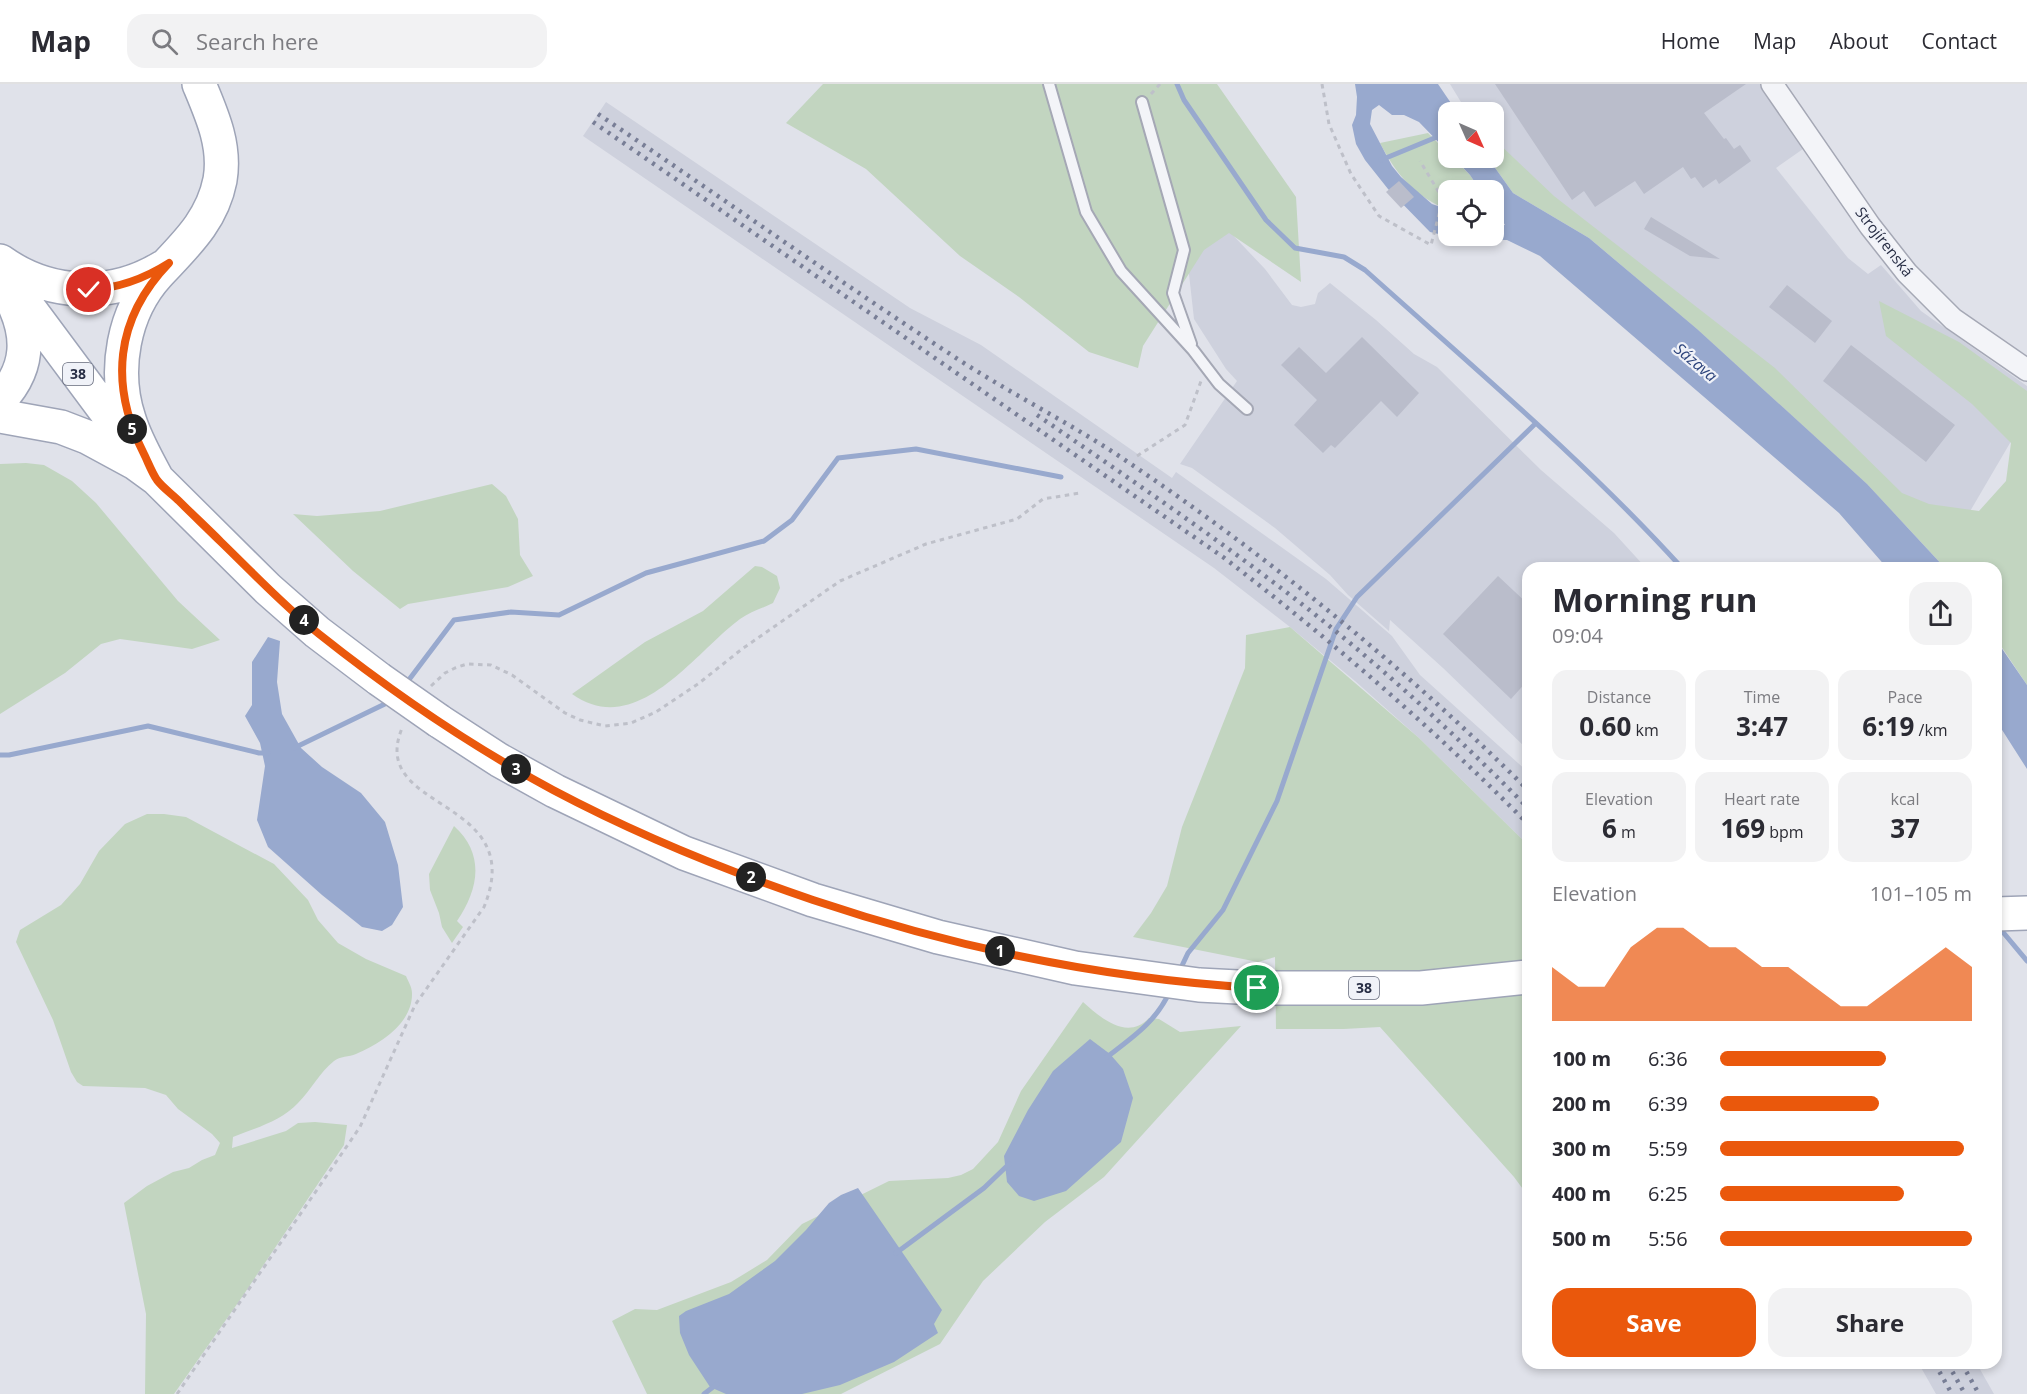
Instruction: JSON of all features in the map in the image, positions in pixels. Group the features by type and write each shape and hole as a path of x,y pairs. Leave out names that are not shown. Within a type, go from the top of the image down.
{"main road":[{"path":"157,480 129,421 124,402 122,364 129,326 136,309 156,276 186,246 205,222 212,208 220,180 221,149 218,134 199,84"},
{"path":"0,261 24,276 39,282 64,288 89,290 106,289 139,279 169,263"},
{"name":"38","path":"0,269 157,480 268,589 317,632 379,680 439,721 499,760 617,822 684,853 803,896 938,937 1076,968 1199,985 1257,988 1420,988 1522,978"},
{"path":"0,278 16,308 25,342 21,368 16,381 0,400"},
{"path":"0,416 40,422 87,437 112,449 157,480"},
{"path":"2002,914 2027,913"}],"street":[{"name":"Strojírenská","path":"1772,84 1870,226 1906,273 1953,319 2027,370"}],"lane":[{"path":"1049,84 1086,212 1121,271 1193,350 1219,384 1247,409"},
{"path":"1142,102 1184,250 1173,293 1193,350"}],"path":[{"path":"1322,84 1329,124 1351,174 1379,216 1431,246 1443,199 1420,162"},
{"path":"1137,456 1185,424 1201,381 1193,350"},
{"path":"698,684 742,649 840,581 926,544 1017,519 1043,499 1080,493"},
{"path":"177,1394 360,1127 415,1005 484,907"}],"shaded area":[{"path":"1450,84 1760,84 1803,149 1776,168 1848,258 1868,274 1881,265 1921,311 2027,386 2027,414 1962,525 1933,550 1504,157 1504,102 1461,102"},
{"path":"606,102 910,308 981,345 1172,478 1176,472 1326,579 1392,636 1420,675 1522,767 1522,839 1419,738 1355,681 1214,568 583,136"},
{"path":"1229,231 1265,269 1292,305 1301,307 1315,304 1318,293 1330,283 1414,354 1437,367 1541,470 1614,533 1641,562 1522,562 1522,744 1390,620 1389,631 1348,595 1330,575 1275,528 1192,468 1180,464 1237,381 1226,369 1194,319 1186,247"},
{"path":"1922,1369 1980,1369 1994,1394 1936,1394"}],"green space":[{"path":"823,84 1217,84 1296,197 1301,282 1229,233 1204,250 1143,346 1138,368 1089,352 1019,297 960,256 866,169 786,123"},
{"path":"1428,133 1438,143 1438,168 1463,168 1473,180 1438,180 1438,205 1408,183 1393,165 1380,143"},
{"path":"1504,148 1554,196 1775,368 1902,493 1929,504 1979,511 2006,481 2011,443 1972,404 1886,336 1879,301 1959,342 2027,391 2027,685 2002,648 2002,562 1939,562 1867,484 1697,329 1589,238 1513,193 1495,168 1504,168"},
{"path":"0,464 44,465 72,481 96,503 178,601 220,640 192,649 120,639 101,644 65,673 0,714"},
{"path":"492,484 506,496 518,519 520,555 533,576 508,587 408,604 400,609 353,571 293,514 317,516 380,511"},
{"path":"755,566 762,567 777,576 780,588 773,603 740,619 663,686 642,699 619,706 596,705 572,694 645,642 703,611"},
{"path":"1290,627 1419,738 1522,839 1522,1188 1380,1027 1276,1029 1275,957 1258,962 1133,937 1167,886 1182,827 1245,668 1246,635"},
{"path":"147,814 186,817 274,864 308,900 318,920 338,943 366,959 406,976 412,993 407,1014 385,1038 356,1054 334,1061 298,1103 284,1115 233,1137 232,1148 286,1131 298,1123 347,1125 344,1145 174,1394 145,1394 146,1314 124,1203 147,1186 173,1172 189,1168 215,1155 220,1143 212,1134 178,1109 166,1095 145,1088 83,1086 77,1082 71,1072 53,1020 16,942 20,930 61,905 80,884 99,851 125,824"},
{"path":"454,826 471,849 475,861 475,873 470,897 457,921 463,927 452,943 442,927 430,890 429,874"},
{"path":"1083,1002 1114,1025 1123,1027 1141,1025 1149,1018 1159,1019 1180,1032 1241,1026 1104,1177 1045,1222 983,1281 940,1344 841,1394 647,1394 612,1321 635,1309 657,1310 731,1282 767,1260 802,1224 889,1181 948,1178 973,1169 998,1142 1021,1091"}],"water":[{"path":"1355,84 1438,84 1450,102 1438,102 1438,142 1419,122 1404,115 1392,115 1379,105 1372,110 1370,124 1392,166 1401,177 1432,204 1438,206 1438,234 1430,232 1388,189 1365,160 1356,144 1352,125 1356,115"},
{"path":"1463,168 1495,168 1504,180 1473,180"},
{"name":"Sázava","path":"1504,180 1513,193 1589,238 1697,329 1867,484 1939,562 1882,562 1839,513 1540,256 1504,240"},
{"path":"268,637 280,641 277,682 282,714 301,748 322,767 361,793 385,822 398,865 403,907 392,925 382,931 362,927 322,895 268,847 257,820 265,766 260,743 245,716 252,705 252,662"},
{"path":"2002,649 2027,685 2027,769 2002,730"},
{"path":"1090,1039 1110,1054 1123,1069 1133,1098 1121,1142 1066,1191 1034,1201 1019,1196 1007,1182 1004,1156 1028,1110 1053,1071"},
{"path":"858,1188 942,1310 934,1324 938,1333 894,1362 840,1385 802,1394 726,1394 710,1387 689,1355 680,1333 679,1316 729,1294 775,1261 829,1203"}],"building":[{"path":"1495,84 1746,84 1704,113 1724,139 1726,138 1734,149 1740,145 1751,161 1719,184 1716,179 1703,188 1695,177 1691,179 1683,167 1644,194 1635,181 1595,207 1584,191 1572,200"},
{"path":"1399,181 1414,197 1401,208 1386,192"},
{"path":"1651,217 1720,259 1690,256 1644,229"},
{"path":"1787,285 1832,321 1815,343 1769,307"},
{"path":"1362,337 1419,393 1397,417 1381,401 1335,448 1331,445 1323,453 1294,425 1317,400 1281,365 1299,347 1326,373"},
{"path":"1851,345 1955,425 1926,462 1823,381"},
{"path":"1498,576 1522,598 1522,687 1511,699 1443,634"}],"waterway":[{"path":"1177,84 1184,100 1266,220 1295,248 1344,257 1365,270 1568,452 1676,562"},
{"path":"1381,160 1438,137"},
{"path":"1179,972 1188,953 1223,910 1277,801 1336,629 1357,597 1536,423"},
{"path":"405,685 454,620 511,612 559,615 646,573 764,541 792,520 838,458 916,449 1061,477"},
{"path":"294,748 391,701"},
{"path":"0,755 148,726 259,753 268,753"},
{"path":"2002,931 2027,961"},
{"path":"1107,1057 1135,1036 1151,1020 1170,991"},
{"path":"896,1253 984,1188 1009,1164"},
{"path":"704,1394 717,1384"}],"railway":[{"path":"598,114 903,323 968,366 1116,454 1225,531 1330,612 1381,655 1522,784"},
{"path":"593,122 1223,557 1303,620 1380,686 1455,753 1522,818"},
{"path":"1037,415 1205,532 1303,605 1418,703 1522,802"},
{"path":"1938,1369 1952,1394"},
{"path":"1951,1369 1965,1394"},
{"path":"1965,1369 1979,1394"}],"route":[{"path":"89,290 123,285 155,272 169,263 156,276 136,309 124,345 122,364 124,402 129,421 157,480 268,589 317,632 379,680 499,760 555,791 684,853 813,900 938,937 1076,968 1199,985 1257,988"}]}
